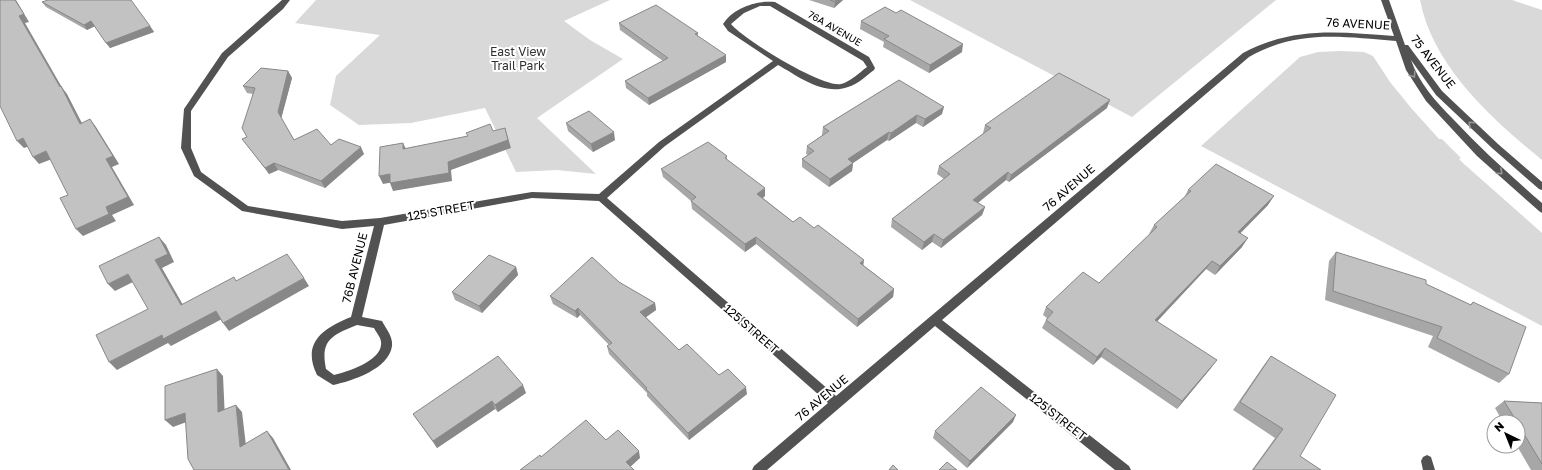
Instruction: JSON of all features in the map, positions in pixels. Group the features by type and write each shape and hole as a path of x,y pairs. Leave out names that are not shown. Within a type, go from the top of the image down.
{"street":[{"name":"125 STREET","path":"286,0 225,55 187,112 186,148 197,174 245,209 342,225 380,222 532,195 601,198 836,403"},
{"name":"76 AVENUE","path":"758,470 1229,68 1256,48 1283,39 1315,35 1400,39 1385,0"},
{"name":"76A AVENUE","path":"761,3 772,4 866,58 871,68 854,81 840,87 826,87 778,61 731,29 727,24 729,19 754,5 761,3"},
{"name":"75 AVENUE","path":"1400,39 1439,93 1495,146 1542,187"},
{"name":"75 AVENUE","path":"1400,39 1410,70 1429,99 1480,154 1542,209"},
{"path":"601,198 662,144 778,61"},
{"name":"76B AVENUE","path":"356,320 380,222"},
{"name":"76B AVENUE","path":"356,320 378,324 386,339 385,351 370,367 348,378 333,380 321,372 316,356 320,342 334,329 356,320"},
{"name":"125 STREET","path":"935,320 1125,470"}],"green space":[{"name":"East View Trail Park","path":"316,0 610,0 564,21 590,40 623,59 537,118 596,174 557,170 516,172 485,108 411,123 359,125 330,105 336,76 380,35 295,23"},
{"path":"910,0 1276,0 1132,117"},
{"path":"1420,0 1512,0 1542,10 1542,160 1504,127 1467,90 1451,69 1438,48 1427,24"},
{"path":"1318,52 1364,52 1373,56 1390,82 1439,139 1442,139 1461,158 1459,159 1464,164 1542,233 1542,326 1201,146 1300,57"}],"building":[{"path":"0,0 15,0 24,14 19,16 60,87 61,86 80,124 90,119 113,156 106,159 128,197 106,207 109,214 76,229 60,198 68,195 46,151 33,157 23,138 17,141 0,106"},
{"path":"48,0 131,0 150,26 106,43 91,21 84,25 42,2"},
{"path":"656,5 698,33 695,34 726,55 648,98 625,81 668,58 619,23"},
{"path":"885,7 896,13 901,10 963,44 930,65 884,39 889,36 861,21"},
{"path":"261,68 288,71 278,112 294,140 317,129 331,145 339,139 361,147 321,181 274,163 265,168 242,139 247,137 242,128 255,88 243,86"},
{"path":"1059,73 1110,100 1011,175 1008,172 973,200 985,207 943,240 934,234 924,242 892,219 950,174 939,166 991,128 985,125"},
{"path":"899,80 944,107 925,119 917,115 891,133 889,132 848,159 853,163 830,179 802,159 814,151 807,146 829,131 823,127"},
{"path":"589,111 614,132 591,144 566,123"},
{"path":"490,124 493,131 505,128 508,140 448,162 449,173 390,183 390,174 379,176 380,147 403,143 403,149 468,136 466,133"},
{"path":"708,142 727,156 725,158 765,188 757,194 793,222 800,217 814,228 818,225 864,260 860,263 894,289 858,319 756,237 745,244 691,201 696,197 661,169"},
{"path":"1216,164 1274,196 1238,232 1248,238 1220,266 1212,261 1155,320 1217,360 1182,401 1105,348 1097,357 1046,320 1053,312 1046,307 1083,272 1099,283 1157,227 1154,225 1191,191 1188,190"},
{"path":"159,237 168,254 155,260 181,305 234,277 236,281 287,254 304,278 223,323 216,311 163,339 162,335 109,362 96,335 148,309 128,274 108,284 99,266"},
{"path":"1336,252 1426,280 1426,284 1471,305 1473,302 1526,327 1509,374 1437,338 1442,327 1333,291"},
{"path":"489,255 516,267 479,306 452,292"},
{"path":"592,257 619,282 655,303 640,312 679,350 687,344 719,375 728,369 746,387 688,433 607,346 612,343 578,308 575,311 550,296"},
{"path":"498,356 523,385 495,405 492,401 433,441 413,414"},
{"path":"1271,356 1336,395 1300,456 1321,470 1253,470 1283,429 1240,402"},
{"path":"217,369 218,412 236,405 240,447 267,431 289,470 194,470 188,459 185,413 165,420 165,386"},
{"path":"981,387 1016,415 970,461 935,431"},
{"path":"1504,401 1542,403 1542,464 1526,437 1526,414 1512,414"},
{"path":"586,420 606,440 618,430 639,451 626,462 634,470 520,470 540,455 541,457"},
{"path":"947,462 957,470 939,470"},
{"path":"893,465 898,470 889,470"}]}
